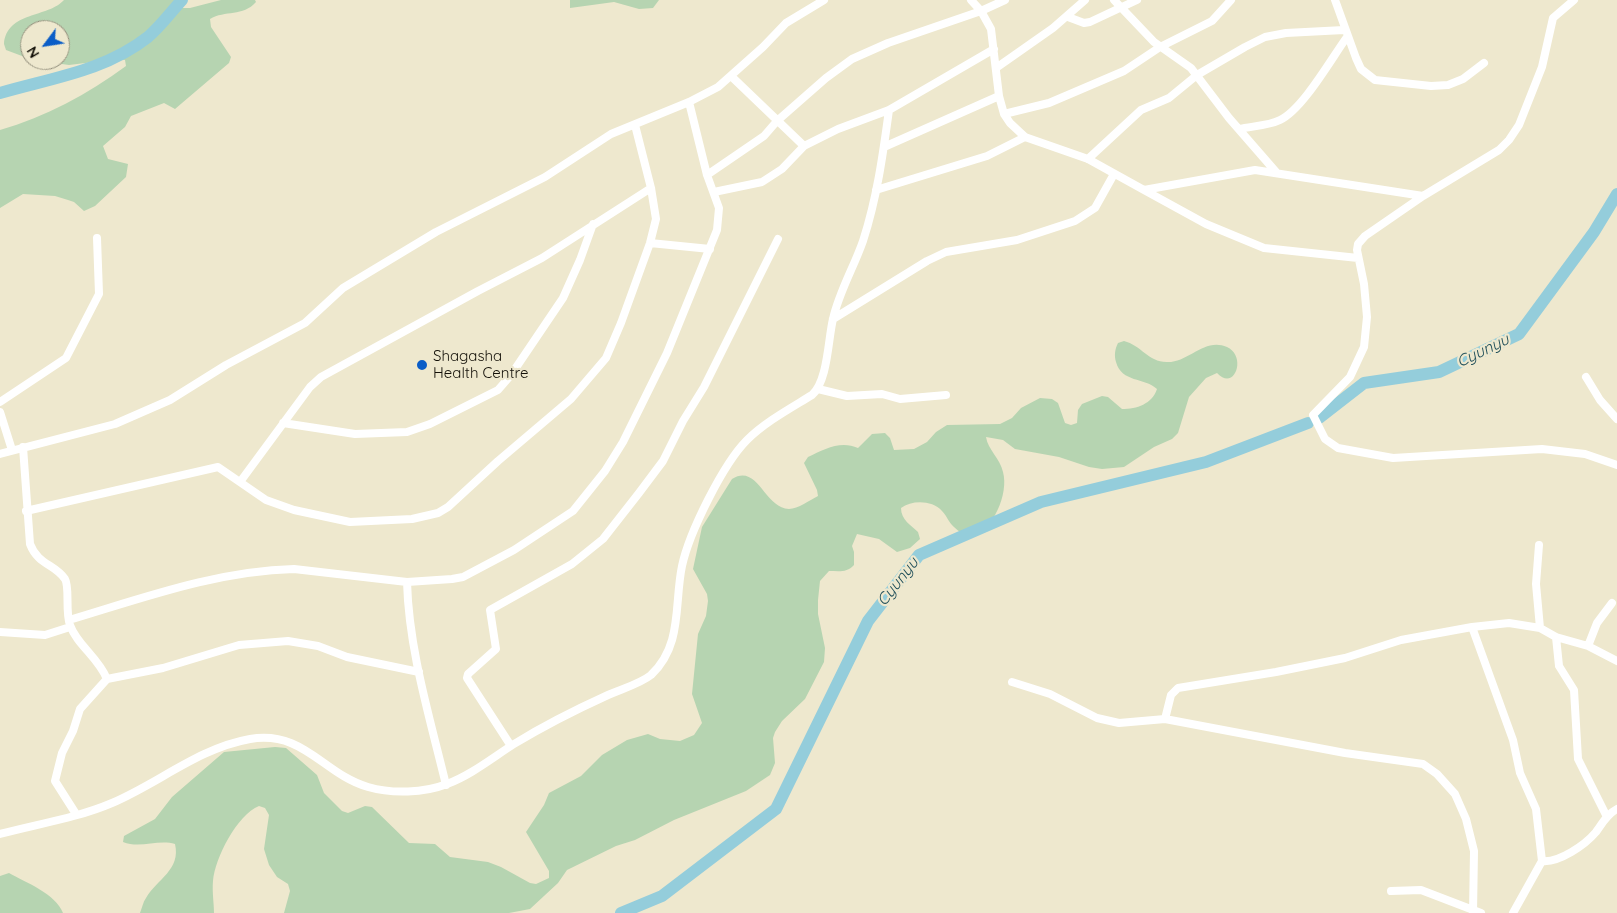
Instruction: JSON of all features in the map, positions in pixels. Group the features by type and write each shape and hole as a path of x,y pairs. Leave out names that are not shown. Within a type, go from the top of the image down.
{"street":[{"path":"0,454 115,424 170,400 226,365 305,323 343,288 436,232 545,177 603,138 689,102 718,87 786,24 824,0"},
{"path":"971,0 991,29 999,96 1004,114 1017,131 1026,137 1088,159 1206,224 1264,248 1358,258"},
{"path":"707,176 764,136 777,121 826,78 859,55 1005,0"},
{"path":"996,68 1068,16 1085,0"},
{"path":"1114,0 1160,47 1197,75 1239,129 1276,172"},
{"path":"1068,16 1084,23 1090,22 1122,9 1137,0"},
{"path":"1004,114 1049,103 1108,79 1160,47 1212,21 1231,0"},
{"path":"1335,0 1361,69 1375,80 1431,86 1448,85 1463,79 1484,63"},
{"path":"1574,0 1553,18 1542,67 1518,125 1509,140 1485,159 1423,196 1365,236 1358,244 1358,258 1364,284 1367,317 1364,347 1350,377 1316,409 1313,415 1325,439 1332,445 1338,448 1393,458 1542,449 1566,451 1617,465"},
{"path":"1088,159 1141,110 1169,98 1197,75 1244,46 1265,37 1286,33 1346,33"},
{"path":"1239,129 1278,121 1289,115 1303,100 1346,33"},
{"path":"714,192 762,182 782,169 804,146 838,129 889,110 994,50"},
{"path":"732,76 804,146"},
{"path":"884,147 999,96"},
{"path":"0,632 45,635 70,623 190,584 248,572 294,569 407,582 463,577 514,550 573,511 605,471 623,442 668,353 710,249 719,218 719,208 707,176 689,102"},
{"path":"0,834 105,806 150,785 191,760 222,746 263,738 278,738 295,744 349,779 372,789 405,791 446,785 465,776 552,721 650,675 673,640 682,565 696,527 712,494 749,438 818,389 828,354 832,319 862,242 876,190 889,110"},
{"path":"26,510 218,467 266,500 294,510 350,522 412,519 438,513 448,507 498,460 571,399 606,358 621,323 650,243 656,219 651,188 635,125"},
{"path":"876,190 987,156 1026,137"},
{"path":"1144,190 1255,170 1276,172 1344,186 1423,196"},
{"path":"832,319 926,261 946,252 1017,240 1075,221 1095,208 1114,174"},
{"path":"240,482 310,387 321,377 542,258 651,188"},
{"path":"283,423 355,434 407,432 430,424 498,390 511,375 566,293 593,224"},
{"path":"0,402 66,358 73,347 99,294 97,238"},
{"path":"511,746 467,678 468,674 496,649 490,610 572,564 603,539 639,493 663,461 683,420 704,387 778,239"},
{"path":"650,243 710,249"},
{"path":"1586,377 1600,400 1617,418"},
{"path":"818,389 847,396 882,394 900,399 946,395"},
{"path":"0,412 12,450"},
{"path":"23,447 26,510 32,551 40,560 62,575 66,581 66,607 70,623 78,640 97,659 108,679"},
{"path":"1539,545 1536,584 1540,628"},
{"path":"407,582 408,615 419,672 446,785"},
{"path":"1588,646 1597,623 1612,602"},
{"path":"1166,719 1171,695 1178,688 1345,658 1401,640 1472,627 1509,623 1540,628 1556,637 1588,646 1617,661"},
{"path":"1472,627 1513,740 1520,773 1536,809 1542,861 1513,913"},
{"path":"1556,637 1558,666 1574,690 1578,759 1607,816"},
{"path":"76,814 55,781 62,753 73,731 82,706 108,679 163,668 239,645 288,641 318,646 347,657 419,672"},
{"path":"1012,682 1050,694 1097,718 1119,723 1166,719 1345,753 1423,764 1437,774 1455,794 1466,819 1474,851 1473,911"},
{"path":"1542,861 1548,862 1584,843 1594,834 1607,816 1617,809"},
{"path":"1391,891 1421,890 1453,904 1481,913"}],"green space":[{"path":"64,0 182,0 183,8 221,0 255,0 256,2 251,7 240,12 216,16 210,19 211,27 231,57 229,63 175,109 164,103 131,116 125,127 103,146 108,159 128,164 126,177 95,206 84,211 74,202 55,196 23,194 0,208 0,130 17,125 66,104 126,66 125,60 118,59 70,65 70,20 20,20 57,6"},
{"path":"570,0 659,0 653,8 639,9 614,2 570,8"},
{"path":"20,20 20,55 6,50 4,44 7,33"},
{"path":"1124,341 1161,362 1176,361 1211,345 1227,347 1233,351 1236,358 1236,371 1229,378 1223,378 1217,373 1206,378 1189,397 1178,433 1172,439 1154,447 1124,467 1102,469 1089,467 1059,457 1015,449 1003,440 986,437 1003,472 1004,490 998,510 992,519 979,534 971,538 956,529 938,507 922,502 906,505 901,508 903,516 918,532 920,539 910,548 897,552 879,539 857,534 852,546 854,565 846,570 829,571 820,581 818,614 825,648 824,662 805,699 782,721 775,732 773,738 775,763 770,775 746,791 674,820 635,840 616,846 567,870 558,883 530,909 509,913 284,913 290,891 288,884 277,877 269,865 264,849 269,815 265,808 259,806 243,818 235,828 228,838 218,861 213,881 214,913 140,913 146,898 167,874 175,861 175,844 129,844 123,842 124,836 155,819 172,797 224,752 275,747 286,748 317,775 324,793 342,811 348,813 365,806 372,807 409,843 435,844 450,857 488,862 530,883 536,884 549,878 549,871 526,832 544,805 549,793 581,776 602,755 627,740 648,734 660,739 680,741 694,735 702,723 692,694 698,634 706,616 708,601 707,594 693,569 702,527 732,479 741,476 748,477 755,481 773,502 780,507 793,509 818,496 804,463 808,457 839,445 858,448 872,434 885,433 890,438 894,450 914,449 927,442 936,432 947,425 1000,424 1012,418 1021,408 1040,398 1052,399 1058,403 1065,423 1071,425 1077,423 1078,410 1082,404 1102,396 1108,397 1122,409 1138,407 1148,402 1157,389 1152,385 1128,377 1119,369 1115,354 1118,343"},
{"path":"9,873 47,894 63,913 0,913 0,876"}],"waterway":[{"path":"0,93 77,72 114,58 148,37 182,0"},
{"name":"Cyunyu","path":"1319,418 1364,383 1439,372 1519,334 1594,232 1617,194"},
{"name":"Cyunyu","path":"621,913 662,896 776,809 868,621 919,555 1041,502 1206,462 1308,423"}],"place":[{"name":"Shagasha Health Centre","path":"422,365"}]}
